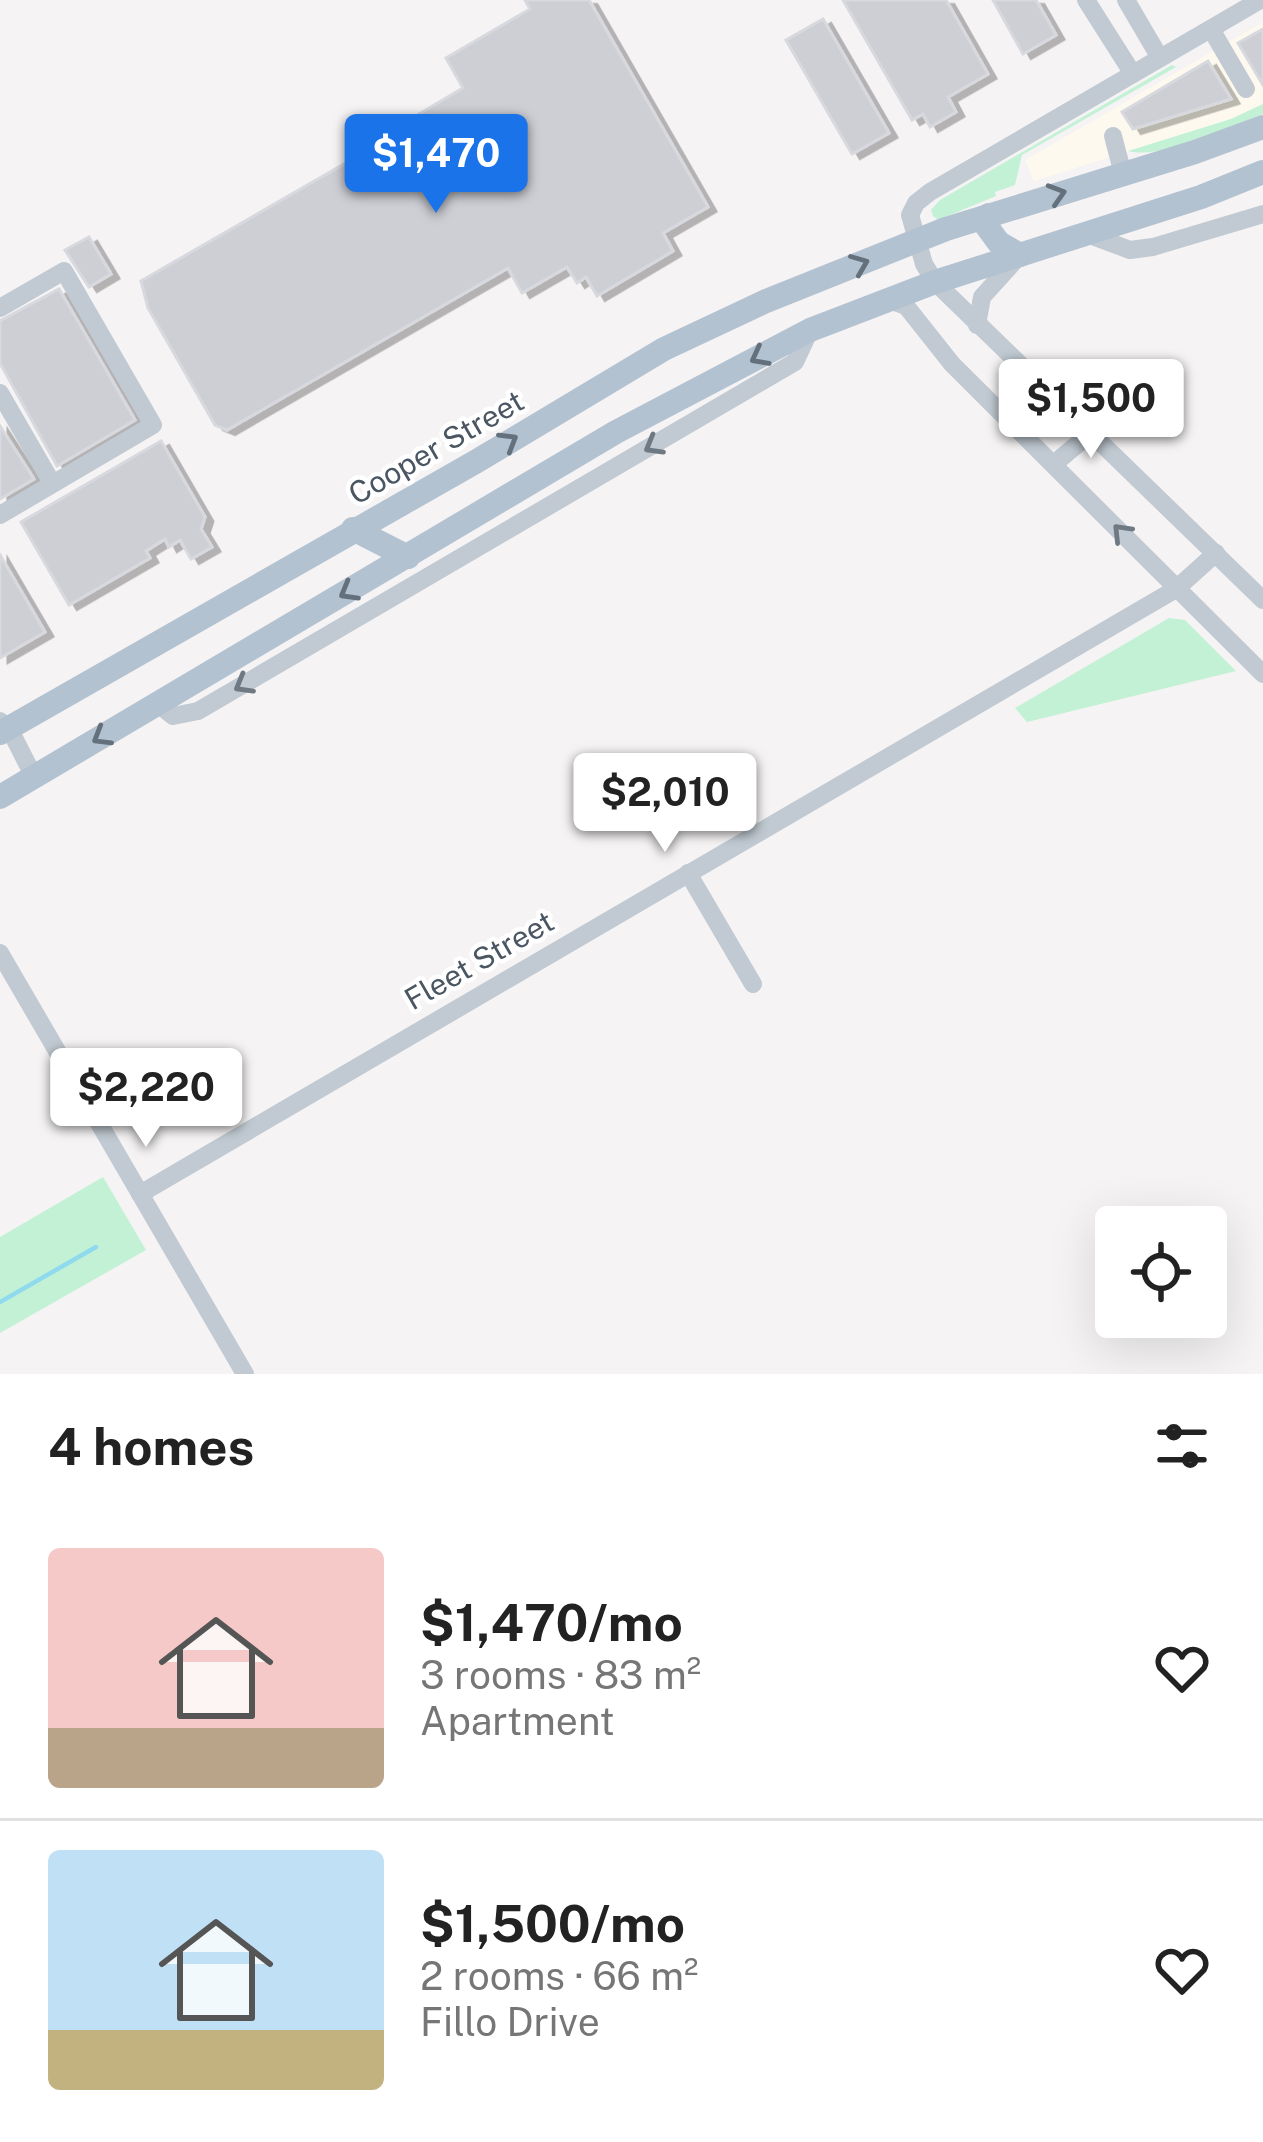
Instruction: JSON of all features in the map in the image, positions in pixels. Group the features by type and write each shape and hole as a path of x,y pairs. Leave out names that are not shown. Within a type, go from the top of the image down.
{"main road":[{"name":"Cooper Street","path":"3,727 477,461 664,349 766,301 989,215 1259,131"},
{"path":"0,797 616,433 810,330 935,282 1201,197 1263,172"},
{"path":"989,215 990,235 1020,255"},
{"path":"766,301 788,308 810,330"},
{"path":"353,529 408,557"}],"street":[{"path":"1086,0 1133,74"},
{"path":"1126,0 1160,58"},
{"path":"1261,0 1230,8 1210,29 930,192 910,215 916,242 935,282 1263,600"},
{"path":"1210,29 1246,89"},
{"path":"1113,136 1123,174"},
{"path":"1087,234 1130,250 1154,248 1263,214"},
{"path":"977,325 982,297 1020,255"},
{"path":"0,308 64,271 153,425 0,514"},
{"path":"890,300 906,306 952,364 1263,674"},
{"path":"158,703 172,716 198,711 796,362 810,330"},
{"path":"2,400 52,483"},
{"path":"1055,463 1092,432"},
{"name":"Fleet Street","path":"140,1194 1176,589 1216,553"},
{"path":"3,727 34,777"},
{"path":"688,873 753,984"},
{"path":"0,952 245,1374"}],"shaded area":[{"path":"1263,22 1263,104 1231,119 1034,181 1025,160"}],"green space":[{"path":"1172,65 1176,67 1022,155 1015,185 938,220 933,216 931,210 940,200"},
{"path":"1263,104 1263,114 1196,141 1159,151 1128,151 1231,119"},
{"path":"1169,618 1185,620 1236,671 1027,722 1015,708"},
{"path":"103,1177 146,1250 0,1333 0,1237"}],"building":[{"path":"525,0 589,0 708,207 663,233 673,251 597,296 586,277 577,283 567,267 522,293 508,268 227,430 215,425 148,308 141,281 422,119 419,114 463,88 446,58 530,9"},
{"path":"843,0 946,0 988,74 948,97 956,112 930,127 923,114 912,120"},
{"path":"993,0 1036,0 1056,35 1023,54"},
{"path":"823,19 889,133 852,154 786,40"},
{"path":"1263,29 1263,85 1238,43"},
{"path":"1208,61 1231,99 1133,129 1122,112"},
{"path":"89,237 111,274 89,287 65,250"},
{"path":"59,289 135,420 57,466 0,363 0,321"},
{"path":"0,426 34,479 0,499"},
{"path":"161,441 205,517 201,529 212,547 191,559 180,540 169,547 165,539 146,551 150,558 69,605 21,522"},
{"path":"0,555 45,632 0,658"}],"waterway":[{"path":"0,1302 96,1247"}]}
